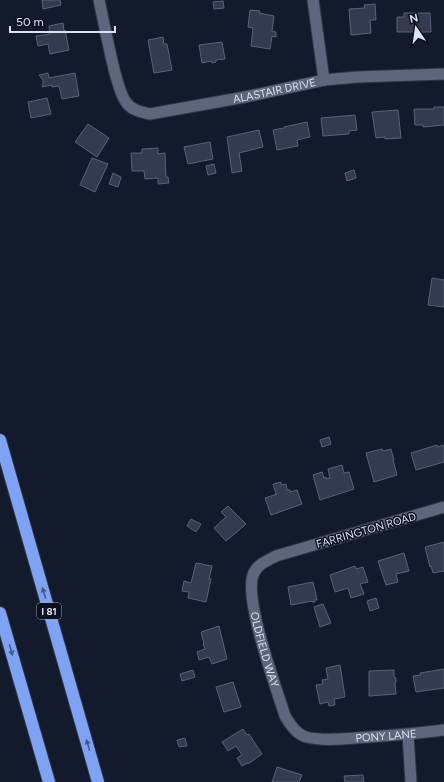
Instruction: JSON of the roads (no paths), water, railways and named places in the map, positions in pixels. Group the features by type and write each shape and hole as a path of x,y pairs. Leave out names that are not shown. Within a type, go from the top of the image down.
{"highway":[{"name":"I 81","path":"0,440 98,782"},
{"path":"0,613 49,782"}],"street":[{"name":"ALASTAIR DRIVE","path":"99,0 119,87 125,101 140,112 150,114 245,97 324,80 357,77 444,74"},
{"path":"313,0 324,80"},
{"name":"FARRINGTON ROAD","path":"289,552 444,508"},
{"name":"OLDFIELD WAY","path":"289,552 261,563 254,573 251,582 254,614 285,716 292,727 300,734 306,737 327,740"},
{"name":"PONY LANE","path":"327,740 408,735 444,730"},
{"path":"408,735 411,782"}]}
